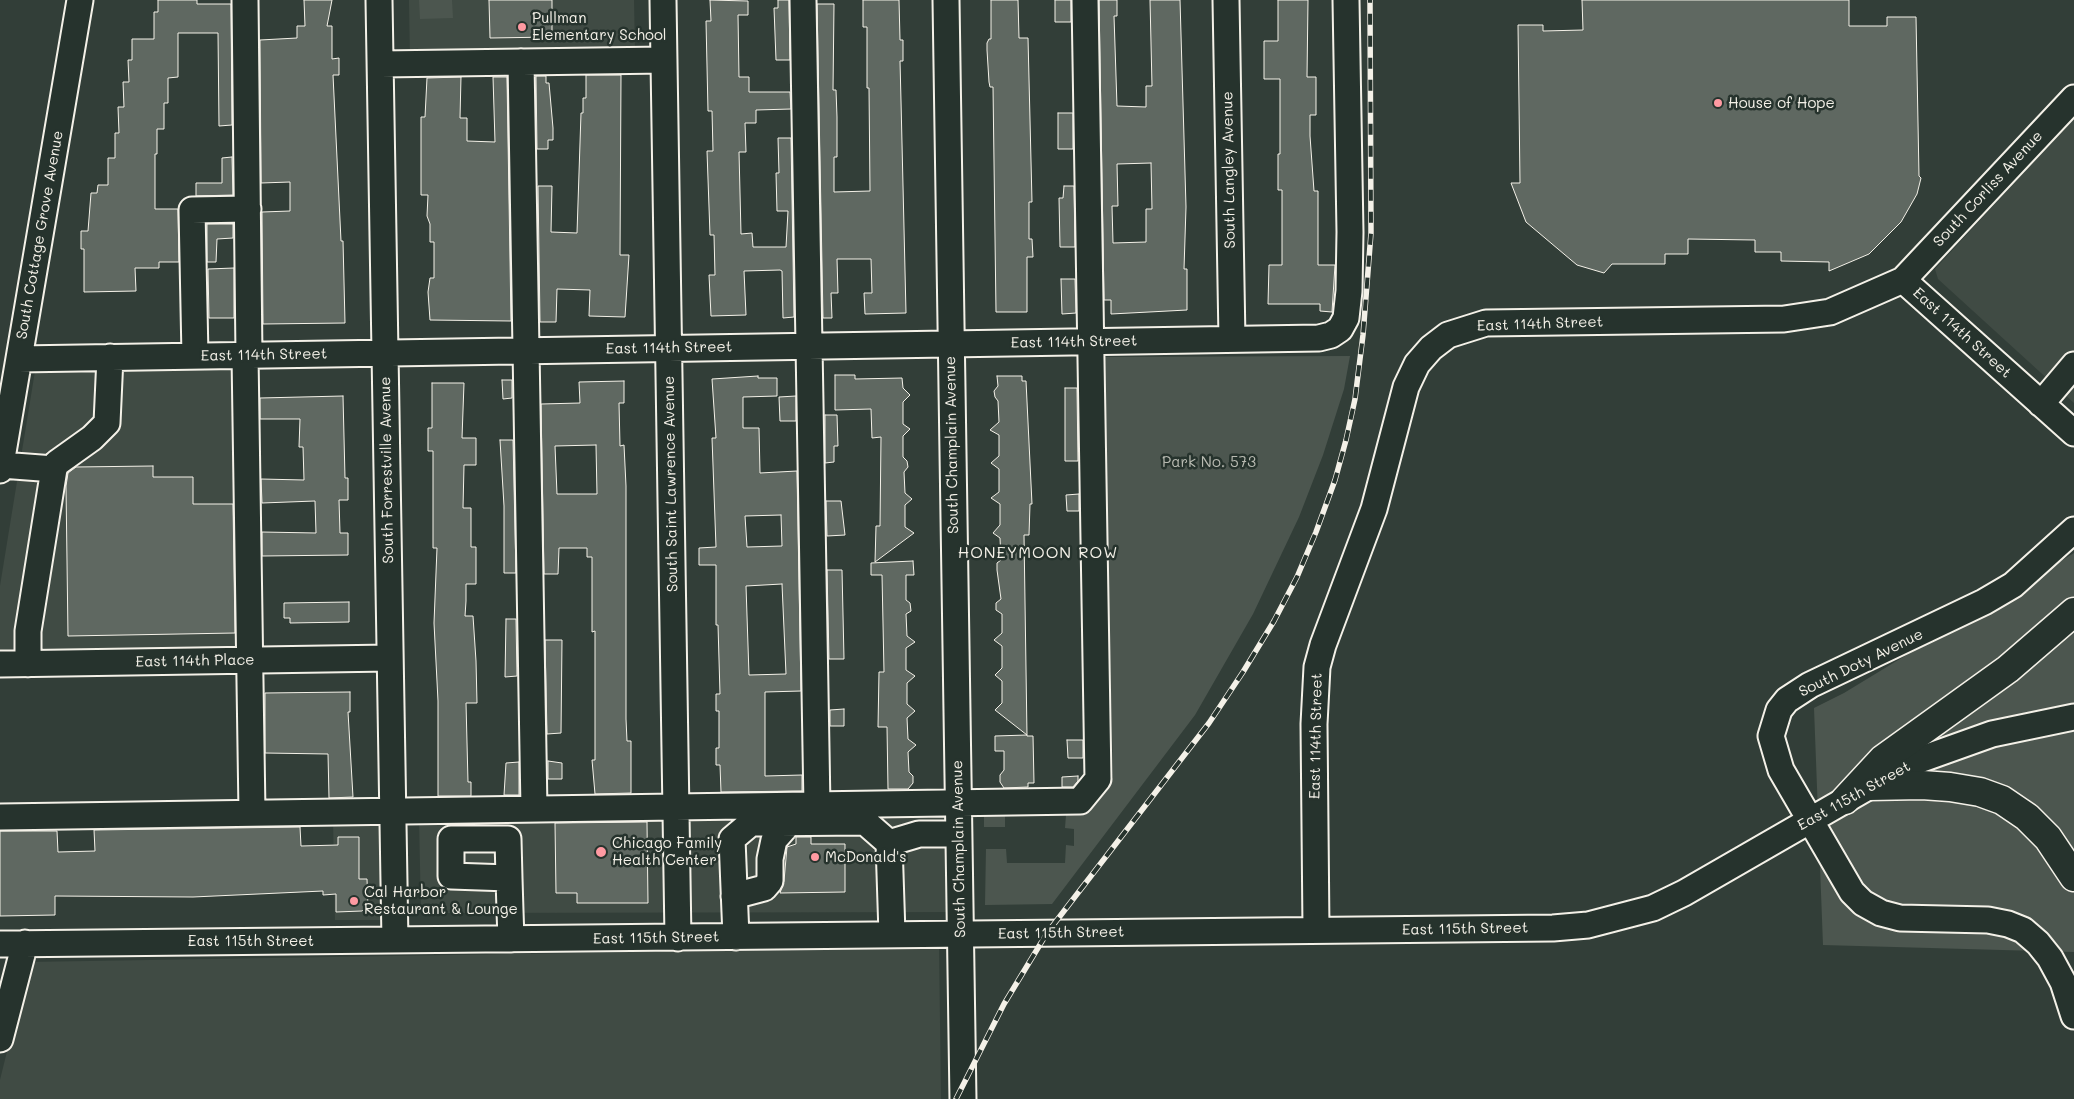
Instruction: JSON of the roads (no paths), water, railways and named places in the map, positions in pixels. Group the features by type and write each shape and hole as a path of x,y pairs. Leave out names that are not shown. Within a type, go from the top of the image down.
{"highway":[{"path":"1845,800 1883,760 1913,736 2008,669 2074,612"},
{"path":"1869,786 1922,785 1950,787 1980,792 2002,800 2027,817 2048,838 2074,877"}],"street":[{"name":"South Cottage Grove Avenue","path":"0,467 80,0"},
{"path":"245,0 252,812"},
{"name":"South Forrestville Avenue","path":"380,0 394,940"},
{"name":"South Saint Lawrence Avenue","path":"663,0 678,938"},
{"path":"803,0 817,804"},
{"name":"South Champlain Avenue","path":"946,0 963,1099"},
{"path":"0,816 1080,801 1098,779 1085,0"},
{"name":"South Langley Avenue","path":"1226,0 1232,339"},
{"name":"East 114th Street","path":"19,359 1319,338 1331,335 1340,329 1346,318 1349,291 1346,0"},
{"path":"380,64 664,60"},
{"path":"521,62 534,809"},
{"name":"South Corliss Avenue","path":"1903,280 2074,98"},
{"path":"195,356 192,210 248,209"},
{"name":"East 114th Street","path":"1316,930 1314,724 1317,667 1323,645 1374,509 1406,387 1417,364 1431,348 1448,335 1486,323 1784,319 1821,314 1865,299 1903,280 2074,433"},
{"path":"28,664 28,632 54,469 56,463 92,438 107,423 110,357"},
{"path":"2041,404 2074,365"},
{"path":"0,467 54,469"},
{"name":"South Doty Avenue","path":"2074,530 2041,562 2006,589 1951,619 1810,685 1787,700 1779,710 1771,736 1781,770 1852,892 1864,903 1881,913 1923,920 1988,920 2008,924 2022,930 2038,942 2050,958 2063,982 2074,1016"},
{"name":"East 114th Place","path":"0,664 390,658"},
{"name":"East 115th Street","path":"0,944 1553,928 1596,923 1653,908 1684,893 1908,764 1992,734 2074,717"},
{"path":"736,937 732,839 751,823 865,822 889,843 892,934"},
{"path":"734,896 764,888 770,881 770,859 774,840 789,823"},
{"path":"889,843 919,834 958,834"},
{"path":"509,878 511,939"},
{"path":"0,1039 25,943"}],"railway":[{"path":"956,1099 1004,1004 1047,933 1209,723 1243,672 1274,621 1297,577 1316,532 1335,480 1346,440 1355,399 1363,335 1371,233 1370,0"}],"place":[{"name":"Pullman Elementary School","path":"522,27"},
{"name":"House of Hope","path":"1718,103"},
{"name":"Chicago Family Health Center","path":"601,852"},
{"name":"McDonald's","path":"815,857"},
{"name":"Cal Harbor Restaurant & Lounge","path":"354,901"}],"district":[{"name":"HONEYMOON ROW","path":"1038,553"}],"park label":[{"name":"Park No. 573","path":"1209,462"}]}
